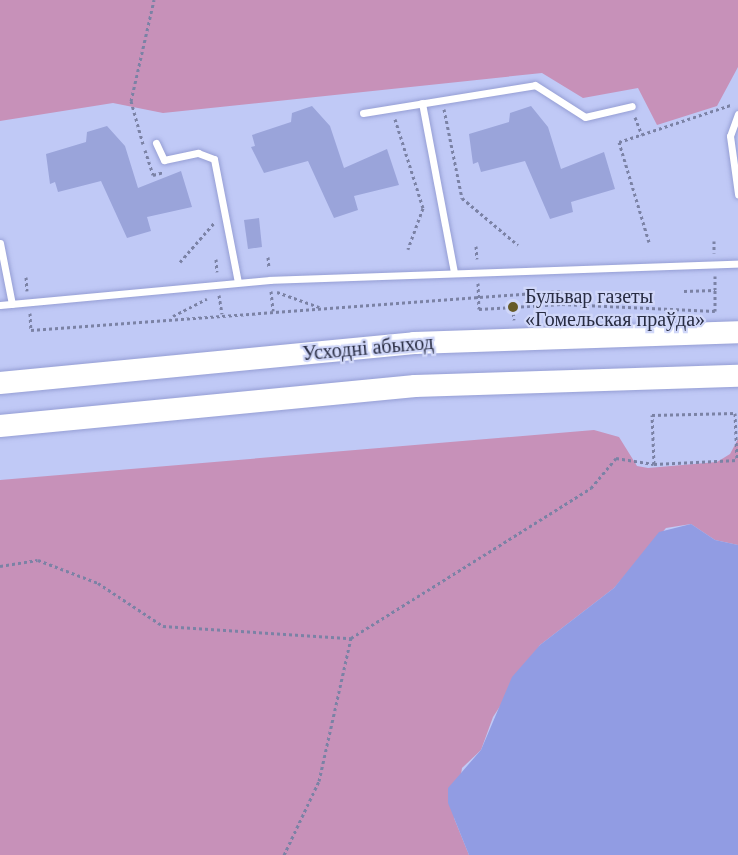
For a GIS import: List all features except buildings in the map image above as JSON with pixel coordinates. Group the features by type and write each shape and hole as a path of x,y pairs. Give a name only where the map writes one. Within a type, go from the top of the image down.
{"main road":[{"name":"Усходні абыход","path":"0,384 414,343 738,332"},
{"path":"0,426 415,386 738,376"}],"lane":[{"path":"363,113 535,85 585,117 632,106"},
{"path":"422,103 454,272"},
{"path":"738,114 729,136 738,194"},
{"path":"156,143 165,160 198,153 214,159 238,282"},
{"path":"0,243 12,304"},
{"path":"0,305 238,282 454,272 738,264"}],"path":[{"path":"154,0 131,102 153,175 173,170"},
{"path":"442,100 462,198 518,245"},
{"path":"649,242 619,142 738,103"},
{"path":"632,106 642,135"},
{"path":"391,108 423,208 408,249"},
{"path":"180,262 220,218"},
{"path":"714,241 714,253"},
{"path":"476,246 477,259"},
{"path":"268,257 269,270"},
{"path":"216,260 217,272"},
{"path":"26,276 27,291"},
{"path":"478,282 479,309 562,304 715,311 715,276"},
{"path":"273,311 271,290 320,307"},
{"path":"684,291 715,290"},
{"path":"30,313 31,330 171,317 561,291 562,304"},
{"path":"171,317 218,293 222,314"},
{"path":"0,566 38,560 98,583 163,626 351,638 591,488 616,458 654,464 737,460 735,413 652,415 654,464"},
{"path":"284,855 319,781 351,638"}],"shaded area":[{"path":"0,0 738,0 738,67 717,106 657,125 638,88 583,98 542,73 163,113 113,103 0,121"},
{"path":"594,430 619,437 637,466 648,468 717,462 730,454 738,439 738,545 715,540 691,524 666,528 614,588 540,645 493,717 481,750 462,768 454,818 469,855 0,855 0,480"}],"water":[{"path":"691,524 715,540 738,545 738,855 469,855 448,803 448,788 481,750 512,677 540,645 614,588 659,532"}],"place":[{"name":"Бульвар газеты «Гомельская праўда»","path":"513,307"}]}
